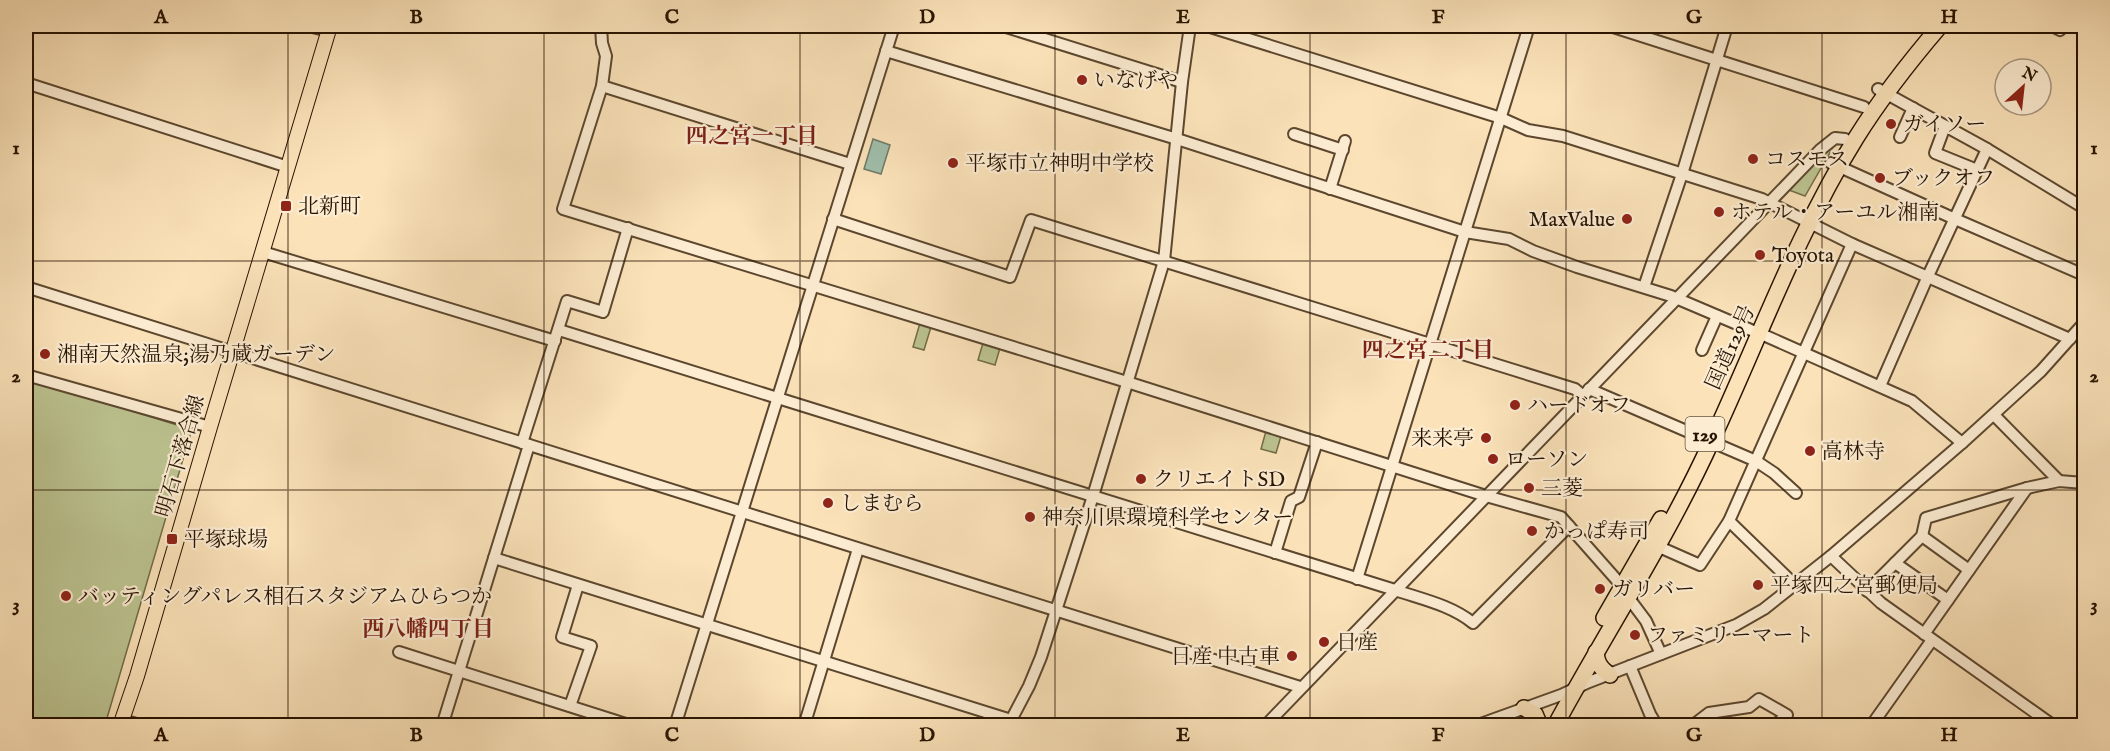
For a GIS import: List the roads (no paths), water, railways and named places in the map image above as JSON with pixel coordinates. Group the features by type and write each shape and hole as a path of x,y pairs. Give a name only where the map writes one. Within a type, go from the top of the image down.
{"highway":[{"name":"国道129号","path":"1835,165 1859,132 1882,91 1929,26"},
{"name":"国道129号","path":"1555,726 1568,692 1625,592 1657,546 1708,440 1805,221 1835,165 1845,139 1864,107 1882,91 1940,26"},
{"name":"国道129号","path":"1544,726 1596,651 1677,491 1708,440"},
{"path":"1596,651 1597,662 1610,675"},
{"path":"1524,708 1535,714 1540,726"}],"main road":[{"name":"明石下落合線","path":"121,723 137,676 329,28"}],"street":[{"path":"308,26 329,28"},
{"path":"601,26 606,56 603,86 563,208 1127,382 1486,496 1561,517 1625,592 1646,621 1661,654"},
{"path":"675,726 894,26"},
{"path":"1003,26 1182,82"},
{"path":"494,558 1009,723 1029,686 1056,611 1164,261 1190,26"},
{"path":"1207,26 1501,118 1528,130 1563,136 1771,204 1852,244 2070,339"},
{"path":"1357,579 1529,26"},
{"path":"1610,26 1864,107"},
{"path":"1644,287 1682,174 1727,26"},
{"path":"2052,26 2060,30 2063,26"},
{"path":"886,51 1177,139 1465,232 1509,239 1533,251 1577,267 1677,298 1912,400 1962,443"},
{"path":"26,83 288,167"},
{"path":"603,86 850,164"},
{"path":"1882,91 1987,149 2085,208"},
{"path":"1900,137 1913,108"},
{"path":"1945,126 1935,153 1977,170"},
{"path":"1294,134 1344,146 1330,189"},
{"path":"1264,726 1829,142 1835,138 1845,139"},
{"path":"1880,386 1987,149"},
{"path":"1835,165 2085,275"},
{"path":"833,219 1010,277 1031,220 1585,392 1756,461 1774,473 1796,493"},
{"path":"442,726 494,558 567,301 603,312 628,228"},
{"path":"1657,546 1700,565 1729,521 1852,244"},
{"path":"263,252 555,341"},
{"path":"26,287 1300,687"},
{"path":"1702,350 1718,316"},
{"path":"1475,726 1568,692 1736,625 1764,609 1832,556 1994,415 2042,371 2085,323"},
{"path":"559,330 1395,590 1451,609 1473,623 1569,526"},
{"path":"26,375 210,427"},
{"path":"1994,415 2059,481"},
{"path":"1275,553 1291,501 1299,497 1317,442"},
{"path":"1867,591 1922,536 1926,518 2027,488 2059,481 2085,483"},
{"path":"1871,726 1928,637 1948,600 2027,488"},
{"path":"1729,521 1795,585"},
{"path":"1922,536 1969,570"},
{"path":"804,726 858,549"},
{"path":"1832,556 1867,591 2054,726"},
{"path":"1895,563 1948,600"},
{"path":"570,706 591,646 562,637 578,585"},
{"path":"399,652 632,726"},
{"path":"1630,666 1655,725"},
{"path":"1692,726 1709,713 1749,707 1759,699 1787,715 1774,726"},
{"path":"121,723 144,726"}],"place":[{"name":"いなげや","path":"1082,80"},
{"name":"ガイソー","path":"1891,124"},
{"name":"コスモス","path":"1753,159"},
{"name":"平塚市立神明中学校","path":"953,163"},
{"name":"ブックオフ","path":"1880,178"},
{"name":"北新町","path":"286,206"},
{"name":"ホテル・アーユル湘南","path":"1719,212"},
{"name":"MaxValue","path":"1627,219"},
{"name":"Toyota","path":"1760,255"},
{"name":"湘南天然温泉;湯乃蔵ガーデン","path":"45,354"},
{"name":"ハードオフ","path":"1515,405"},
{"name":"来来亭","path":"1486,438"},
{"name":"高林寺","path":"1810,451"},
{"name":"ローソン","path":"1493,459"},
{"name":"クリエイトSD","path":"1141,479"},
{"name":"三菱","path":"1529,488"},
{"name":"しまむら","path":"828,503"},
{"name":"神奈川県環境科学センター","path":"1030,517"},
{"name":"かっぱ寿司","path":"1532,531"},
{"name":"平塚球場","path":"172,539"},
{"name":"平塚四之宮郵便局","path":"1758,585"},
{"name":"ガリバー","path":"1600,589"},
{"name":"バッティングパレス相石スタジアムひらつか","path":"66,596"},
{"name":"ファミリーマート","path":"1635,635"},
{"name":"日産","path":"1324,642"},
{"name":"日産 中古車","path":"1292,656"}],"district":[{"name":"四之宮一丁目","path":"752,135"},
{"name":"四之宮二丁目","path":"1428,349"},
{"name":"西八幡四丁目","path":"428,628"}]}
